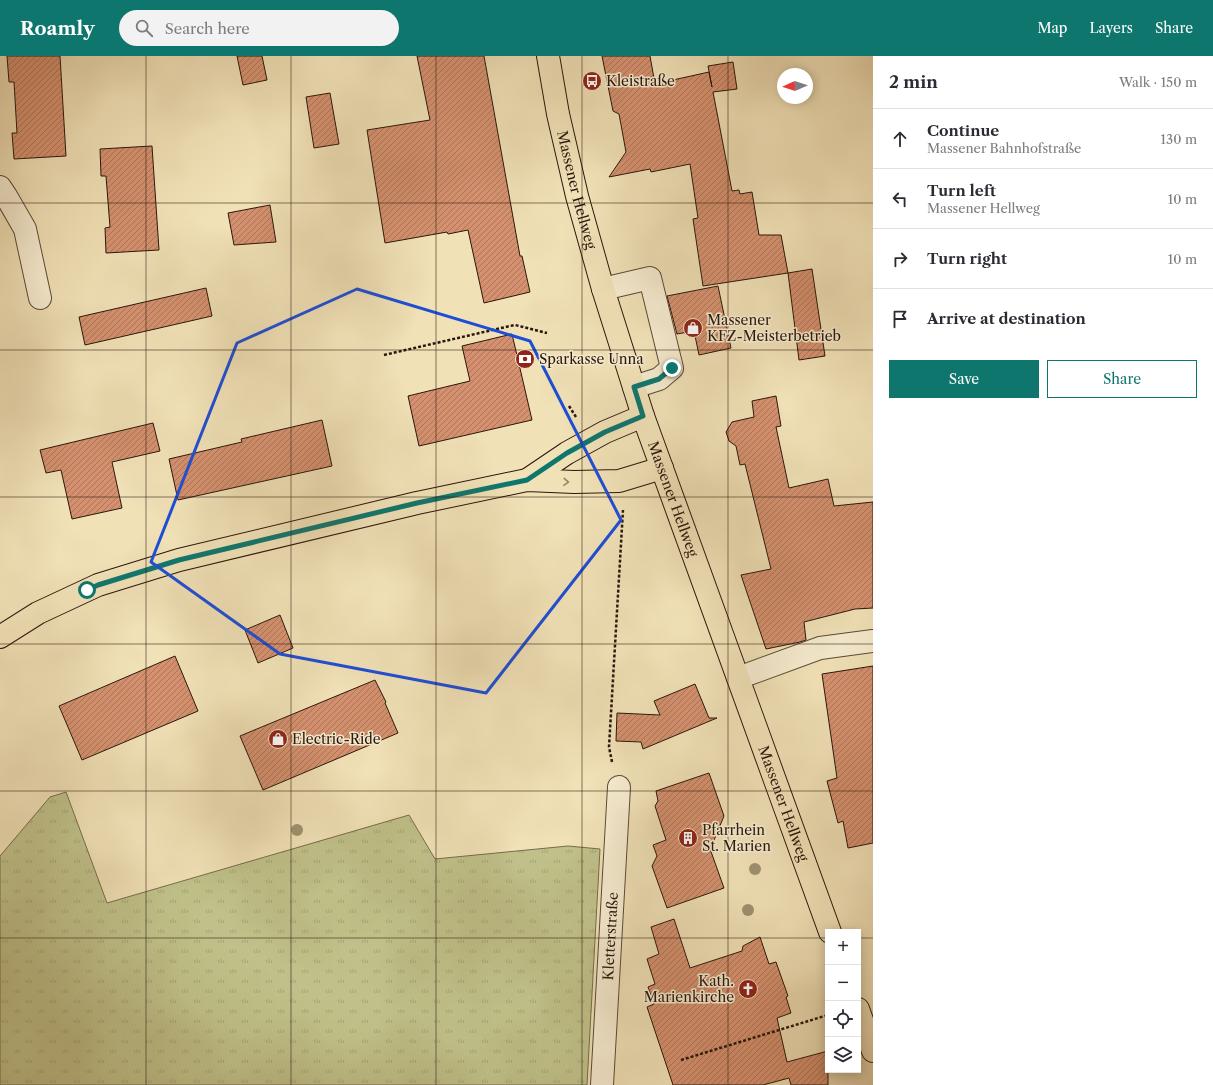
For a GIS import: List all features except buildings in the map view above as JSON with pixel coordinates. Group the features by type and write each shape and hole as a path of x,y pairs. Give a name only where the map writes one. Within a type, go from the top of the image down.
{"main road":[{"name":"Massener Hellweg","path":"548,56 558,114 577,196 603,289 643,416 829,929"},
{"path":"527,480 567,453 605,432 643,416"},
{"path":"0,637 38,613 92,588 174,561 409,505 527,480 574,482 618,480 662,468"},
{"path":"861,1017 873,1051"}],"street":[{"path":"0,187 24,229 40,298"},
{"path":"603,289 650,278 672,368 659,379 634,387"},
{"path":"738,678 820,648 873,641"},
{"name":"Kletterstraße","path":"602,1085 619,787"}],"path":[{"path":"384,355 515,325 546,333"},
{"path":"569,406 578,421"},
{"path":"619,787 608,747 623,510"},
{"path":"681,1060 825,1016"}],"highlighted area":[{"path":"357,289 530,341 621,520 486,693 280,654 151,562 237,343"}],"green space":[{"path":"66,792 107,903 409,815 435,859 568,846 600,849 587,1085 0,1085 0,856 50,797"}],"place":[{"name":"Kleistraße","path":"592,81"},
{"name":"Massener KFZ-Meisterbetrieb","path":"693,328"},
{"name":"Sparkasse Unna","path":"525,359"},
{"name":"Electric-Ride","path":"278,739"},
{"name":"Pfarrhein St. Marien","path":"688,838"},
{"name":"Kath. Marienkirche","path":"748,989"}],"route":[{"path":"87,590 98,585 179,560 417,503 527,480 567,453 605,432 643,416 634,387 659,379 672,368"}]}
